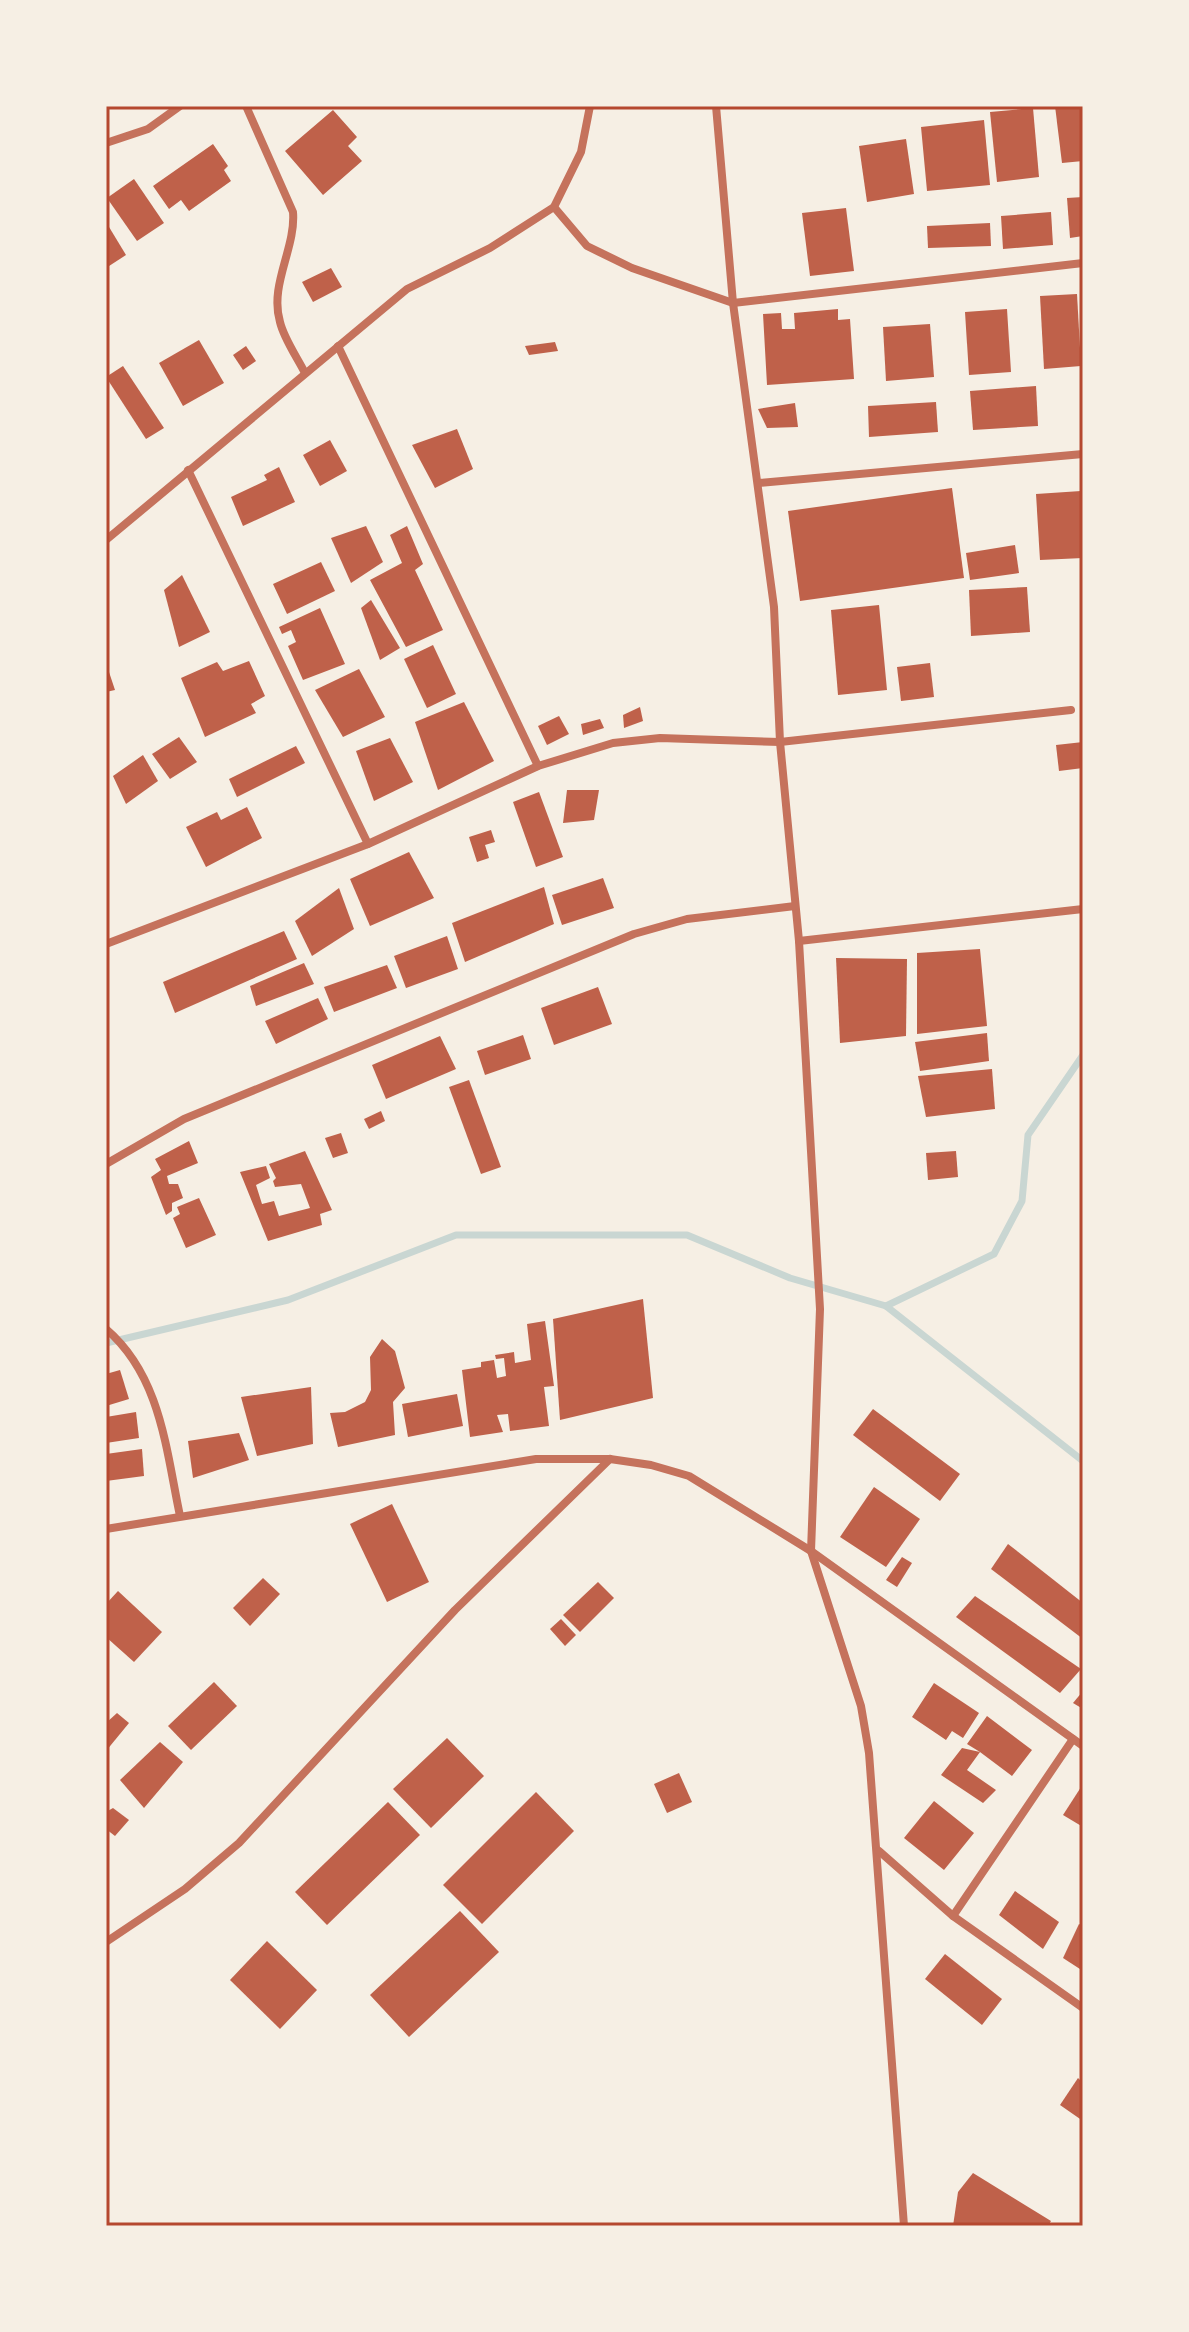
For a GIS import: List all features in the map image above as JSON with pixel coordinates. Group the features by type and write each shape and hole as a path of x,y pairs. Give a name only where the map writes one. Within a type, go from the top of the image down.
{"street":[{"path":"106,143 148,129 180,106"},
{"path":"246,106 293,212 295,230 280,282 278,303 280,323 305,373"},
{"path":"106,540 407,289 490,248 554,207 581,152 590,106"},
{"path":"716,106 733,303 774,607 780,742 799,941 820,1309 811,1551 861,1706 879,1851 904,2226"},
{"path":"554,207 587,246 632,268 733,303 1083,263"},
{"path":"338,346 538,766"},
{"path":"759,483 1083,454"},
{"path":"188,470 368,844"},
{"path":"106,944 368,844 538,766 613,743 660,738 780,742 1071,710"},
{"path":"106,1164 184,1119 634,934 687,919 795,906"},
{"path":"799,941 1083,909"},
{"path":"106,1329 120,1341 142,1371 155,1401 180,1516"},
{"path":"106,1529 536,1459 610,1459 651,1465 689,1476 811,1551 1083,1746"},
{"path":"106,1942 185,1889 239,1843 455,1610 610,1459"},
{"path":"953,1916 1073,1739"},
{"path":"879,1851 953,1916 1083,2008"}],"building":[{"path":"1055,106 1083,106 1083,161 1062,163"},
{"path":"1033,108 1039,177 997,182 990,112"},
{"path":"333,110 357,137 348,146 362,161 323,195 285,151"},
{"path":"984,120 990,185 927,191 921,127"},
{"path":"906,139 914,194 867,202 859,146"},
{"path":"213,144 228,166 224,170 231,181 189,211 181,200 169,209 153,186"},
{"path":"134,179 164,223 137,241 107,198"},
{"path":"1083,197 1083,236 1070,238 1067,198"},
{"path":"846,208 854,271 810,276 802,213"},
{"path":"1051,212 1053,245 1003,249 1001,216"},
{"path":"106,222 126,255 106,268"},
{"path":"990,223 991,246 928,248 927,226"},
{"path":"331,268 342,287 313,302 302,282"},
{"path":"1077,294 1081,366 1044,369 1040,296"},
{"path":"838,309 838,320 850,319 854,379 767,385 763,314 781,313 782,329 795,329 794,313"},
{"path":"1007,309 1011,372 969,375 965,312"},
{"path":"930,324 934,377 886,381 883,327"},
{"path":"199,340 224,383 183,406 159,363"},
{"path":"555,342 558,351 529,355 525,346"},
{"path":"246,346 256,361 243,370 233,355"},
{"path":"123,366 164,428 146,439 106,377"},
{"path":"1036,386 1038,426 973,430 970,391"},
{"path":"936,402 938,432 869,437 868,406"},
{"path":"795,403 798,427 767,428 758,409"},
{"path":"457,429 473,469 435,488 412,445"},
{"path":"330,440 347,471 320,486 303,455"},
{"path":"279,467 295,502 243,526 231,497 267,480 264,475"},
{"path":"952,488 964,578 800,601 788,511"},
{"path":"1081,491 1083,558 1040,560 1036,494"},
{"path":"366,526 383,562 351,583 331,538"},
{"path":"407,526 423,564 415,570 443,630 406,647 370,580 402,563 390,535"},
{"path":"1015,545 1019,573 970,580 966,553"},
{"path":"321,562 335,591 287,614 273,584"},
{"path":"182,575 210,632 179,647 164,590"},
{"path":"1027,587 1030,632 971,636 969,590"},
{"path":"371,600 400,648 380,660 361,608"},
{"path":"879,605 887,690 838,695 831,610"},
{"path":"320,608 345,664 303,680 288,646 296,642 291,630 282,634 279,627"},
{"path":"433,645 456,694 427,708 404,659"},
{"path":"249,661 265,696 251,704 256,713 205,737 181,678 217,662 223,671"},
{"path":"106,663 115,690 106,692"},
{"path":"930,663 934,697 901,701 897,667"},
{"path":"359,669 385,717 343,737 315,690"},
{"path":"464,702 494,761 438,790 415,722"},
{"path":"640,707 643,721 624,728 623,715"},
{"path":"559,716 569,734 547,745 538,726"},
{"path":"600,719 604,728 583,735 581,724"},
{"path":"179,737 197,762 170,779 152,754"},
{"path":"390,738 413,782 374,801 356,751"},
{"path":"1083,742 1083,768 1059,771 1056,745"},
{"path":"296,746 305,763 237,797 229,779"},
{"path":"143,755 158,781 126,804 113,776"},
{"path":"567,790 599,790 594,820 563,823"},
{"path":"539,792 563,857 536,867 513,802"},
{"path":"247,807 262,838 206,867 186,827 217,812 221,820"},
{"path":"491,830 495,842 485,845 489,858 477,862 469,837"},
{"path":"409,852 434,898 370,926 350,879"},
{"path":"603,878 614,908 562,925 552,895"},
{"path":"544,887 554,924 465,962 452,923"},
{"path":"339,888 354,929 312,956 295,921"},
{"path":"284,931 297,959 175,1013 163,982"},
{"path":"447,936 458,969 406,988 394,956"},
{"path":"980,949 987,1026 917,1034 917,953"},
{"path":"836,958 907,959 906,1036 840,1043"},
{"path":"304,963 314,984 256,1006 250,986"},
{"path":"387,965 397,988 334,1012 324,987"},
{"path":"598,987 612,1024 554,1045 541,1008"},
{"path":"318,998 328,1019 276,1044 265,1021"},
{"path":"987,1033 989,1061 920,1071 915,1042"},
{"path":"523,1035 531,1059 485,1075 477,1051"},
{"path":"440,1036 456,1069 386,1099 372,1065"},
{"path":"992,1069 995,1109 926,1117 918,1076"},
{"path":"469,1080 501,1167 481,1174 449,1087"},
{"path":"381,1111 385,1121 369,1129 364,1119"},
{"path":"341,1133 348,1153 333,1158 325,1138"},
{"path":"189,1141 198,1163 167,1176 169,1184 178,1184 183,1198 172,1203 172,1211 166,1215 151,1177 161,1170 155,1159"},
{"path":"305,1151 332,1210 320,1214 322,1225 268,1241 240,1172 266,1166 270,1178 256,1185 262,1204 274,1201 279,1216 310,1208 301,1184 275,1187 273,1181 276,1178 269,1164"},
{"path":"956,1151 958,1177 928,1180 926,1153"},
{"path":"199,1198 216,1235 186,1248 173,1218 180,1214 177,1207"},
{"path":"643,1299 653,1398 560,1420 553,1319"},
{"path":"545,1321 554,1386 544,1387 549,1426 510,1431 508,1414 497,1415 503,1432 470,1437 462,1370 481,1367 481,1362 494,1360 497,1378 506,1376 504,1358 496,1359 495,1355 514,1352 515,1363 531,1360 527,1324"},
{"path":"382,1339 395,1351 405,1388 393,1402 395,1435 338,1447 330,1413 345,1412 365,1402 371,1390 370,1357"},
{"path":"120,1370 129,1399 106,1406 106,1374"},
{"path":"311,1387 313,1444 257,1456 241,1397"},
{"path":"457,1394 463,1426 408,1437 402,1404"},
{"path":"873,1409 960,1474 940,1501 853,1435"},
{"path":"136,1412 139,1438 106,1443 106,1417"},
{"path":"239,1433 249,1460 193,1478 188,1441"},
{"path":"142,1449 144,1476 106,1481 106,1454"},
{"path":"874,1487 920,1519 886,1567 840,1537"},
{"path":"392,1504 429,1582 387,1602 350,1524"},
{"path":"1008,1544 1083,1603 1083,1639 991,1569"},
{"path":"902,1557 912,1563 897,1587 886,1580"},
{"path":"263,1578 280,1594 250,1626 233,1608"},
{"path":"598,1582 614,1598 580,1632 563,1615"},
{"path":"118,1591 162,1632 134,1662 106,1637 106,1604"},
{"path":"975,1596 1081,1669 1060,1693 956,1617"},
{"path":"561,1619 576,1635 565,1646 550,1629"},
{"path":"214,1682 237,1706 191,1750 168,1726"},
{"path":"934,1683 979,1713 963,1738 952,1731 946,1740 912,1717"},
{"path":"1083,1691 1083,1709 1073,1703"},
{"path":"117,1713 129,1723 106,1751 106,1723"},
{"path":"987,1716 1032,1750 1012,1776 967,1744"},
{"path":"447,1738 484,1776 431,1828 393,1789"},
{"path":"160,1742 183,1762 144,1808 120,1780"},
{"path":"962,1748 980,1752 967,1770 996,1790 983,1803 941,1775"},
{"path":"679,1773 692,1802 667,1813 654,1784"},
{"path":"1083,1784 1083,1827 1063,1815"},
{"path":"536,1792 574,1831 482,1924 443,1885"},
{"path":"934,1801 974,1833 944,1870 904,1838"},
{"path":"388,1802 420,1835 327,1925 295,1892"},
{"path":"113,1808 129,1820 115,1836 106,1829 106,1812"},
{"path":"1015,1891 1059,1922 1043,1949 999,1915"},
{"path":"460,1911 499,1952 409,2037 370,1995"},
{"path":"1079,1924 1083,1926 1083,1971 1063,1958"},
{"path":"267,1941 317,1990 280,2029 230,1980"},
{"path":"945,1954 1002,1999 982,2025 925,1979"},
{"path":"1078,2078 1083,2083 1083,2121 1060,2105"},
{"path":"973,2173 1051,2221 1048,2226 953,2226 958,2192"}],"waterway":[{"path":"886,1306 994,1254 1022,1201 1028,1135 1083,1055"},
{"path":"106,1343 288,1300 456,1235 687,1235 790,1278 886,1306 1083,1461"}]}
